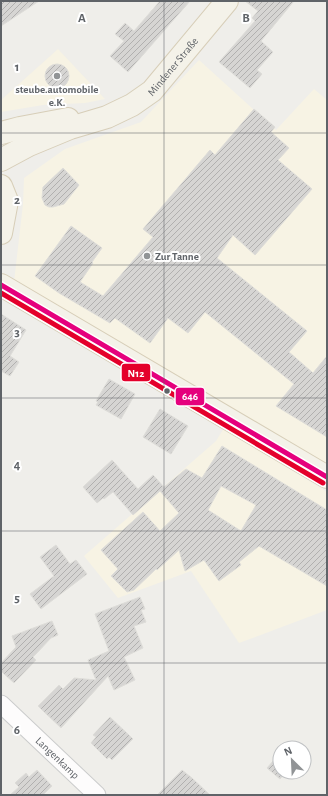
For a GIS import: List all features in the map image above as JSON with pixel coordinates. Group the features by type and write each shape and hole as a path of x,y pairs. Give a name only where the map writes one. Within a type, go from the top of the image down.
{"main road":[{"name":"Mindener Straße","path":"1,160 36,142 70,128 107,117 132,105 152,91 227,1"},
{"name":"Mindener Straße","path":"1,133 66,119 107,117"},
{"path":"1,186 7,201 1,233"},
{"path":"1,285 327,477"}],"street":[{"name":"Langenkamp","path":"1,704 97,795"}],"shaded area":[{"path":"58,49 105,99 85,103 43,105 1,112 1,100"},
{"path":"199,60 276,130 314,89 327,100 327,464 14,282 23,204 24,178 65,149 141,122"},
{"path":"224,428 327,492 327,610 239,643 191,571 118,598 84,556 216,441"}],"building":[{"path":"1,1 39,1 1,26"},
{"path":"160,1 190,1 128,72 110,56 124,41 115,34 125,23 134,31"},
{"path":"245,1 294,1 261,41 273,52 257,70 262,74 250,88 219,62 255,21 252,18 258,11"},
{"path":"57,64 65,68 69,76 65,84 57,88 49,84 45,76 49,68"},
{"path":"254,109 275,127 271,132 289,148 278,160 312,189 255,255 233,235 217,258 307,331 289,352 313,373 327,356 327,437 276,406 294,384 205,312 188,333 168,318 150,343 115,318 110,323 59,293 35,276 71,226 102,248 80,282 103,296 153,237 143,229 210,150 215,155"},
{"path":"63,168 79,185 64,204 49,207 45,205 42,198 43,187"},
{"path":"1,314 26,330 10,356 19,362 10,376 1,371"},
{"path":"109,379 135,394 121,419 96,405 98,402 96,401"},
{"path":"160,409 188,426 171,454 143,437"},
{"path":"222,446 327,510 327,586 259,546 239,562 241,565 219,581 204,560 185,571 179,550 134,590 127,592 111,576 118,569 101,550 143,512 160,531 179,513 160,491 133,515 113,492 97,503 83,487 112,460 138,489 153,475 164,487 186,469 202,478","holes":["221,486 256,505 241,531 208,510"]},
{"path":"56,545 70,564 76,560 87,574 41,609 30,594 54,576 40,557"},
{"path":"140,597 145,609 141,610 146,622 134,626 143,648 124,657 135,680 114,690 108,676 61,728 38,706 59,685 63,689 74,678 96,680 88,660 109,651 95,614"},
{"path":"52,621 58,635 51,638 33,657 36,660 14,683 1,671 1,663 16,647 12,636"},
{"path":"110,717 133,739 112,760 109,757 107,759 91,743 96,737 93,735"},
{"path":"272,762 272,772 267,768"},
{"path":"37,770 52,786 43,795 10,795 19,787 15,783 26,773 29,777"},
{"path":"182,770 192,778 210,795 157,795"}],"transit line":[{"name":"646","path":"1,285 327,477"},
{"name":"N12","path":"1,293 323,483"}],"place":[{"name":"steube.automobile e.K.","path":"57,76"},
{"name":"Zur Tanne","path":"147,256"}]}
